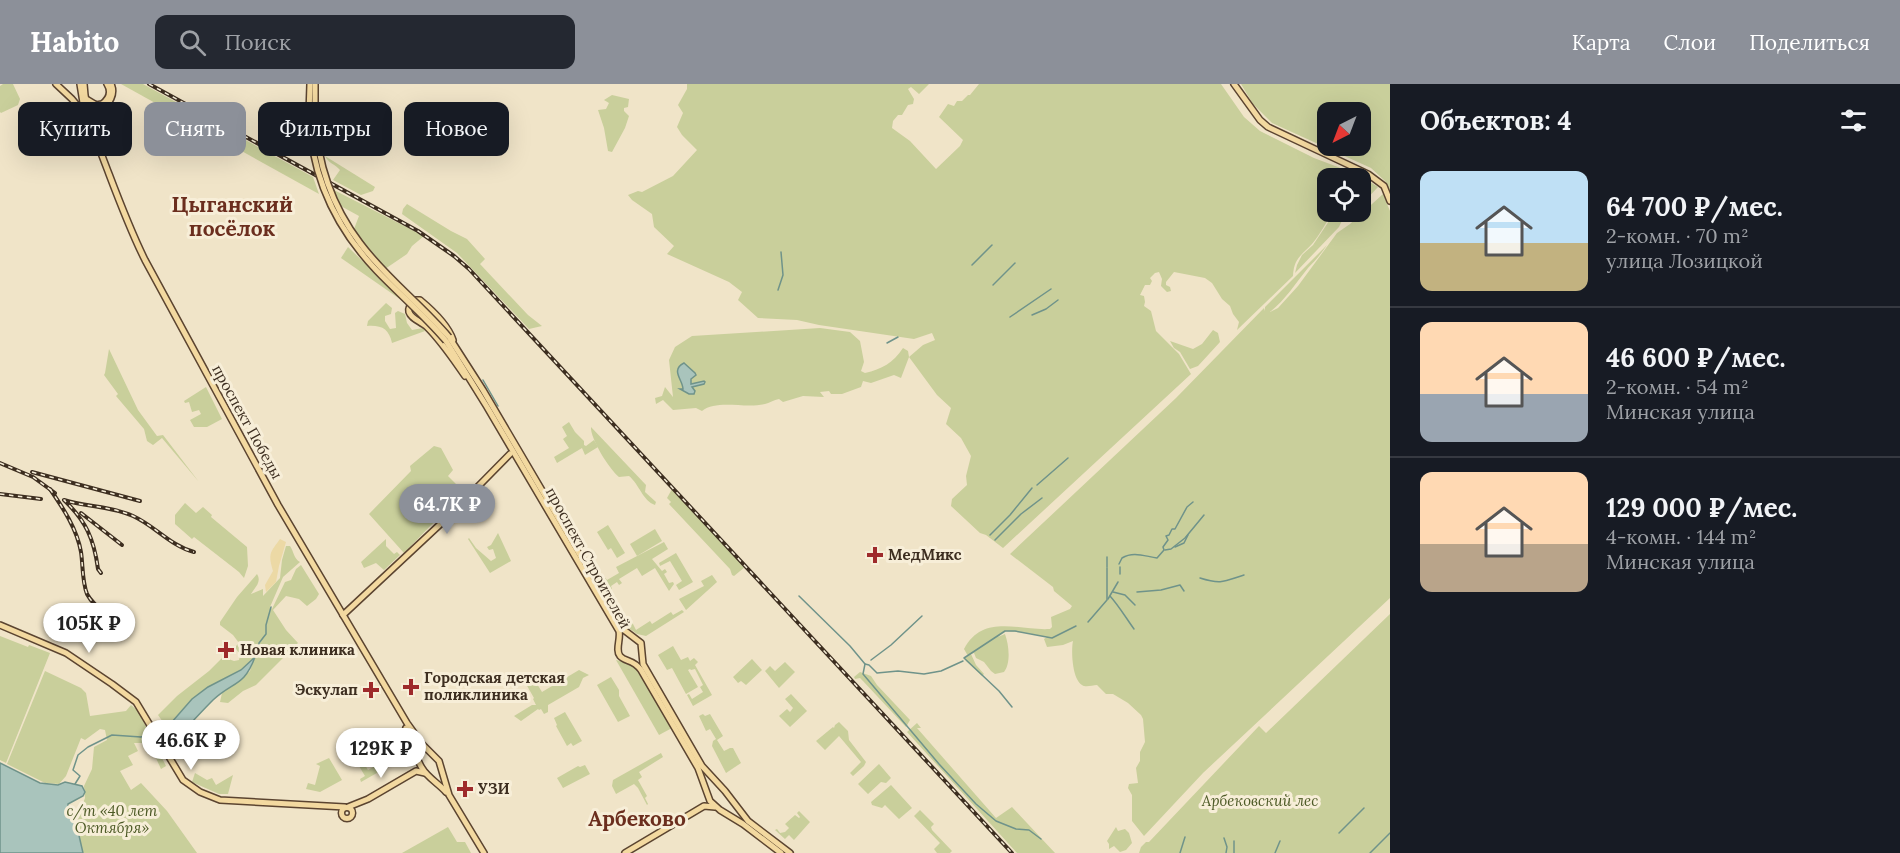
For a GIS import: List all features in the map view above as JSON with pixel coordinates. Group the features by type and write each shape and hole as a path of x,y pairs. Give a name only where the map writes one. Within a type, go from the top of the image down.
{"main road":[{"path":"56,84 75,102"},
{"name":"проспект Победы","path":"81,102 82,84"},
{"name":"проспект Победы","path":"82,84 86,102"},
{"path":"85,97 92,104 102,104 109,97 109,84"},
{"path":"108,102 112,97 113,88 109,84"},
{"path":"310,84 311,102"},
{"path":"313,102 315,84"},
{"path":"1234,84 1260,120 1268,127 1368,174 1384,186 1390,201"},
{"name":"проспект Победы","path":"99,156 133,243 245,451 304,552"},
{"name":"проспект Победы","path":"102,156 120,206 139,248 311,565 405,725 412,738 417,758"},
{"path":"319,156 332,196 345,221 368,253 447,339 515,452 343,615"},
{"path":"455,346 452,335 420,300 414,300 409,305 412,316 434,334 473,385"},
{"name":"проспект Строителей","path":"447,339 455,346 480,384 515,452 564,533 619,632 618,650 622,658 638,665 702,766 725,790 735,806 748,821 790,853"},
{"name":"проспект Строителей","path":"568,540 624,630 641,643 643,664 698,768 708,797 716,807 781,853"},
{"name":"проспект Победы","path":"311,565 414,733 431,752"},
{"path":"0,625 78,660 136,702 183,780 210,797 233,801 348,809 416,771 431,777 450,795"},
{"path":"416,771 417,758 423,750 431,752 439,761 450,795 484,853"},
{"path":"417,758 425,773"},
{"path":"431,777 438,775 441,770"},
{"path":"704,785 708,780 715,781"},
{"path":"625,853 704,806 708,797"},
{"path":"704,806 716,807"},
{"path":"726,814 733,814 736,811 735,806"}],"green space":[{"path":"13,84 20,99 18,105 1,113 0,112 0,86"},
{"path":"121,84 143,84 176,102 153,102"},
{"path":"687,84 929,84 919,94 911,87 908,89 914,99 913,104 908,105 902,115 898,115 893,121 892,128 910,141 936,169 960,146 963,140 939,117 948,104 954,106 957,101 962,101 979,84 1221,84 1244,117 1260,131 1314,158 1340,168 1317,168 1317,222 1327,222 1315,241 1297,261 1293,276 1237,330 1239,322 1230,306 1222,299 1212,283 1205,278 1174,272 1166,282 1171,291 1167,292 1161,286 1162,279 1159,272 1150,278 1152,281 1150,285 1145,285 1140,295 1144,296 1144,306 1151,311 1156,331 1179,354 1191,374 1003,548 980,533 951,506 952,499 967,485 966,476 971,456 961,438 946,424 951,408 937,395 909,357 923,345 935,340 932,333 914,339 797,320 758,318 738,300 742,292 729,282 667,254 674,246 654,227 652,214 628,195 638,191 642,192 673,176 697,150 677,127 683,113 678,105 687,89"},
{"path":"1241,84 1390,84 1390,191 1385,181 1371,168 1345,156 1371,156 1371,102 1317,102 1317,143 1272,123 1253,104"},
{"path":"612,95 629,99 628,107 624,108 624,111 629,116 612,152 608,151 598,110 606,109 609,103 604,100"},
{"path":"246,140 258,147 258,156 275,156 313,177 319,194 246,153"},
{"path":"325,156 375,187 373,191 361,195 333,180 340,170"},
{"path":"1371,183 1378,187 1371,194"},
{"path":"332,189 424,236 412,246 407,254 385,269 355,234 354,229 359,216 339,205"},
{"path":"1383,194 1390,211 1390,598 1203,773 1144,836 1132,821 1132,795 1128,788 1129,784 1138,783 1136,768 1145,742 1143,719 1128,703 1113,694 1106,694 1097,685 1085,686 1079,682 1073,664 1073,641 1047,647 1044,639 1047,637 1006,631 998,637 1005,634 1008,643 1009,654 1004,672 995,674 984,662 976,658 974,653 971,654 976,665 984,674 982,676 966,661 965,658 968,656 964,649 972,638 991,627 1050,629 1052,627 1051,617 1070,609 1072,606 1054,591 1053,587 1010,554 1176,398 1264,308 1265,311 1265,307 1327,245 1286,297 1270,312 1278,308 1298,286 1337,233 1352,222 1371,222 1371,205"},
{"path":"407,204 467,239 485,259 480,264 528,315 542,326 529,329 457,253 402,214"},
{"path":"1328,222 1341,222 1295,273 1302,255 1313,245"},
{"path":"348,247 407,304 341,258"},
{"path":"386,303 392,308 391,314 385,316 390,329 396,328 395,313 398,311 405,314 412,330 423,328 425,331 392,343 389,334 384,329 367,326 368,321"},
{"path":"820,328 850,332 860,341 864,362 861,371 865,373 887,365 903,348 908,351 909,357 901,378 894,375 871,383 863,381 861,387 842,394 831,394 829,391 820,392 824,397 803,396 783,402 779,399 757,405 723,405 708,407 702,411 696,408 673,410 663,400 656,404 655,398 662,396 665,387 673,397 669,360 675,347 692,336"},
{"path":"1213,330 1218,333 1220,342 1198,366 1190,369 1170,341 1193,349 1202,344"},
{"path":"109,349 138,410 157,436 163,435 199,482 162,438 153,445 147,441 144,429 116,396 118,394 104,375"},
{"path":"206,387 222,419 207,427 194,427 190,420 201,414 199,410 192,412 189,402 184,401"},
{"path":"569,422 584,441 584,445 594,440 598,447 585,455 582,448 557,463 554,457 569,448 563,439 567,436 562,427"},
{"path":"591,427 646,485 645,492 656,502 655,505 647,500 629,476 619,477 605,461"},
{"path":"434,446 441,448 453,470 448,476 464,492 466,490 467,492 461,495 464,499 439,522 451,508 439,521 437,519 404,553 369,514 411,471 410,466"},
{"path":"672,489 745,567 734,576 669,504 671,502 667,498"},
{"path":"185,503 196,513 203,507 212,515 211,517 247,547 248,566 244,578 175,524 175,515"},
{"path":"608,525 625,553 617,558 611,548 608,550 597,532"},
{"path":"655,529 662,541 637,556 630,544"},
{"path":"498,533 511,561 490,573 468,539 491,561 496,558 493,549 489,550 487,547 491,545"},
{"path":"386,539 386,546 394,554 397,552 400,555 384,570 376,563 364,568 361,562"},
{"path":"664,542 668,549 652,559 662,571 665,569 667,572 664,574 669,583 673,582 669,591 655,568 642,576 637,568 619,579 622,583 619,585 617,582 608,592 599,577 603,575 607,580 619,573 616,567"},
{"path":"286,546 290,546 300,562 283,577 270,607 272,609 285,582 291,580 296,569 301,565 319,594 307,606 299,599 286,596 273,610 298,643 285,652 285,656 256,685 243,691 228,703 220,702 222,693 250,671 254,658 241,670 208,687 192,699 171,722 165,725 158,715 177,696 223,657 234,661 239,660 240,655 235,647 239,643 220,625 220,622 257,574 258,582 251,594 263,589 263,596 280,578"},
{"path":"676,553 693,582 679,590 676,585 682,581 670,561 660,566 659,563"},
{"path":"712,575 717,582 686,610 679,599 704,586 701,581"},
{"path":"682,610 684,612 646,636 637,634 626,626 632,622 636,630 650,621 652,624 671,612 673,615"},
{"name":"Арбековский лес","path":"1390,614 1390,853 1139,853 1141,847 1149,842 1259,726 1266,733"},
{"path":"0,636 50,653 6,763 0,760"},
{"path":"673,646 681,660 688,657 690,661 694,658 698,662 695,665 712,695 693,706 687,695 689,694 692,699 703,692 700,687 703,685 695,669 688,670 698,687 686,694 672,668 667,670 658,655"},
{"path":"752,659 762,670 746,685 741,681 738,683 733,677"},
{"path":"616,660 633,664 672,728 659,735"},
{"path":"785,662 795,672 779,688 765,671 770,666 775,671"},
{"path":"579,670 589,675 583,678 579,687 548,705 548,712 544,714 541,709 538,709 521,721 514,716 536,705 526,684 534,679 542,692"},
{"name":"с/т «40 лет Октября»","path":"45,671 81,688 86,693 90,716 126,711 131,705 138,711 166,766 161,769 150,745 134,743 138,751 128,756 133,765 120,771 131,790 141,783 167,811 197,853 83,853 77,820 85,798 84,786 92,769 94,747 107,740 105,730 100,729 85,740 81,738 66,776 59,784 45,783 7,764"},
{"path":"860,672 871,676 910,720 906,727 860,678 855,679 854,677"},
{"path":"611,677 630,716 618,722 597,685"},
{"path":"791,694 807,711 790,727 779,716 787,709 790,712 793,708 785,699"},
{"path":"565,712 582,741 573,746 571,743 567,746 554,718"},
{"path":"703,714 705,716 710,714 723,736 717,740 724,751 733,748 741,763 726,773 712,746 716,739 710,729 706,731 699,716"},
{"path":"839,722 848,731 849,740 866,762 853,776 850,773 861,762 839,736 825,750 816,741"},
{"path":"917,723 921,728 917,728 996,818 1012,807 1055,853 1017,853 907,732"},
{"path":"363,743 366,748 358,753 368,770 394,755 398,761 361,782 360,779 365,776 350,751"},
{"path":"661,753 663,757 639,772 642,777 638,780 647,796 645,798 647,805 634,784 616,794 612,786 613,780"},
{"path":"329,758 342,780 320,792 306,789 308,783 315,785 320,766 316,764"},
{"path":"879,764 891,778 886,783 881,782 868,794 858,784"},
{"path":"585,765 590,774 563,788 557,778 578,766"},
{"path":"195,773 207,780 212,778 216,785 233,775 228,794 219,794 192,782"},
{"path":"891,785 912,808 899,819 885,805 882,808 872,805 871,802"},
{"path":"920,810 934,824 931,827 932,830 952,851 950,853 937,853 934,849 940,843 914,816"},
{"path":"799,811 810,822 794,840 789,835 785,839 775,830 777,829 780,833 785,832 789,828 785,824 795,815 799,818 797,813"},
{"path":"448,827 457,842 465,842 471,853 402,853"},
{"path":"1116,827 1118,831 1125,829 1129,833 1132,843 1126,850 1120,852 1114,846 1109,849 1107,841"}],"sand":[{"path":"280,539 286,542 276,582 266,592 265,585 273,571 271,554"}],"water":[{"path":"684,363 696,375 691,379 691,384 705,382 692,387 694,394 680,389 683,389 678,369"},
{"path":"255,657 247,674 213,700 180,735 171,730 164,731 192,699 208,687 241,670"},
{"path":"0,763 40,783 58,785 65,782 82,786 85,792 83,796 68,804 68,812 78,831 83,853 0,853"}],"waterway":[{"path":"972,265 992,245"},
{"path":"778,290 783,275 781,252"},
{"path":"993,285 1015,263"},
{"path":"1010,317 1051,289"},
{"path":"1032,315 1058,300"},
{"path":"887,343 898,337"},
{"path":"483,380 498,406"},
{"path":"1037,485 1068,458"},
{"path":"990,535 1032,488"},
{"path":"995,540 1021,514 1042,498"},
{"path":"1119,564 1122,558 1130,555 1157,558 1164,550 1163,547 1168,540 1166,536 1172,529 1175,529 1187,507 1193,502"},
{"path":"1165,550 1171,549 1185,538 1204,515"},
{"path":"1175,547 1184,543 1188,535"},
{"path":"1107,557 1107,567"},
{"path":"1120,567 1120,574"},
{"path":"1088,622 1107,600 1107,568"},
{"path":"1200,578 1219,582 1244,575"},
{"path":"1108,599 1118,582"},
{"path":"1137,592 1161,590 1180,585 1184,591"},
{"path":"1113,592 1125,595 1135,605"},
{"path":"799,596 850,646 865,664 863,674 976,804 996,821 1016,829 1029,830 1041,839"},
{"path":"1110,596 1134,629"},
{"path":"255,657 259,650 259,643 266,634 271,607"},
{"path":"871,660 922,616"},
{"path":"1012,707 999,691 964,658 1005,631 1052,638 1076,626"},
{"path":"865,664 877,673 898,671 924,674 941,671 963,661"},
{"path":"75,784 80,776 73,770 78,755 88,747 112,735 141,737 164,731"},
{"path":"1339,833 1364,808"},
{"path":"1370,853 1390,833"},
{"path":"1180,853 1185,837"},
{"path":"1224,838 1226,853"},
{"path":"1234,841 1234,853"},
{"path":"1275,853 1280,841"}],"railway":[{"path":"149,84 418,231 469,269 1012,853"},
{"path":"0,463 33,477 55,493"},
{"path":"32,472 140,501"},
{"path":"50,489 76,535 87,594 96,606 117,623"},
{"path":"0,494 41,499"},
{"path":"101,573 88,531 78,515 64,500 116,510 133,516 178,545 194,552"},
{"path":"81,513 122,545"}],"place":[{"name":"МедМикс","path":"875,555"},
{"name":"Новая клиника","path":"226,650"},
{"name":"Городская детская поликлиника","path":"411,687"},
{"name":"Эскулап","path":"371,690"},
{"name":"УЗИ","path":"465,789"}],"district":[{"name":"Цыганский посёлок","path":"232,217"},
{"name":"Арбеково","path":"637,819"}]}
